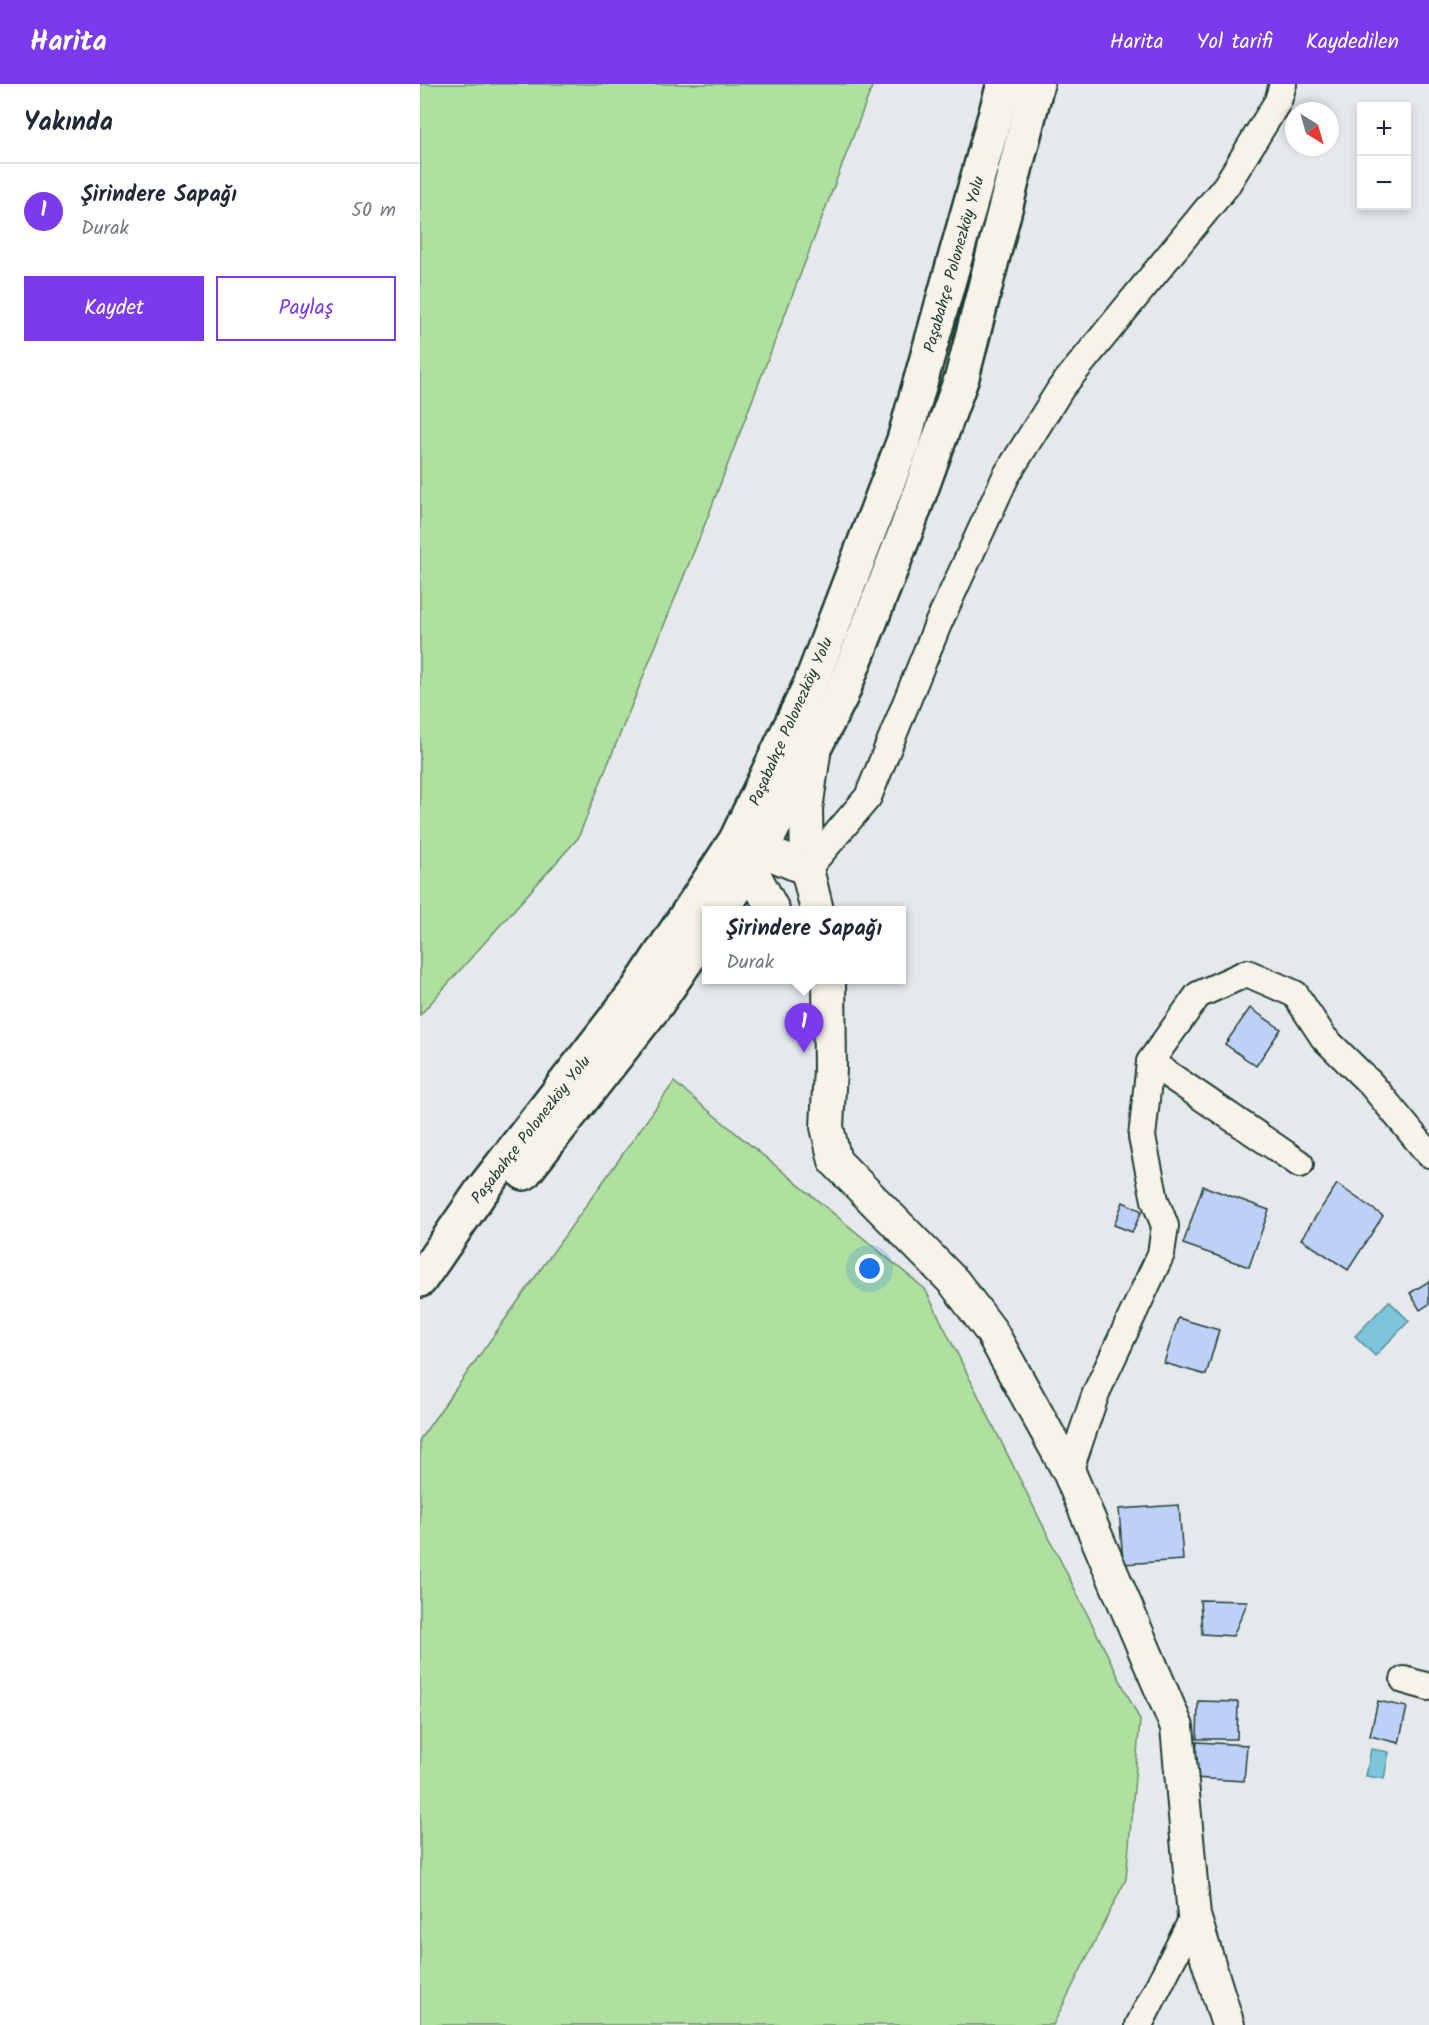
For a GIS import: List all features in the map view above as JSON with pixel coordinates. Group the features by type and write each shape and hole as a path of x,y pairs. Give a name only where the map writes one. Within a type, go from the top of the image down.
{"main road":[{"name":"Paşabahçe Polonezköy Yolu","path":"723,906 749,853 811,682 904,440 1004,84"},
{"name":"Paşabahçe Polonezköy Yolu","path":"706,906 749,853 815,749 841,696 908,528 962,377 1037,84"},
{"name":"Paşabahçe Polonezköy Yolu","path":"420,1280 480,1193 638,989 702,911"},
{"name":"Paşabahçe Polonezköy Yolu","path":"420,1303 656,1005 702,938"}],"street":[{"path":"807,869 868,797 938,624 1006,477 1061,387 1226,186 1278,101 1283,84"},
{"path":"815,749 806,809 807,869 816,906"},
{"path":"749,853 807,869"},
{"path":"749,853 771,906"},
{"path":"656,1005 702,964"},
{"path":"1069,1472 1096,1393 1161,1254 1165,1226 1155,1200 1142,1137 1150,1062 1198,995 1247,973 1294,994 1324,1038 1371,1084 1429,1154"},
{"path":"812,984 831,1031"},
{"path":"829,984 831,1031 827,1127 835,1161 954,1282 992,1331 1069,1472 1177,1727 1194,1916 1228,2025"},
{"path":"1150,1062 1300,1164"},
{"path":"1404,1680 1429,1687"},
{"path":"1139,2025 1194,1916"}],"green space":[{"path":"420,84 873,84 705,524 578,838 420,1015"},
{"path":"674,1082 925,1289 1140,1720 1126,1879 1053,2025 420,2025 420,1439"}],"water":[{"path":"1389,1301 1409,1321 1375,1356 1355,1336"},
{"path":"1371,1749 1389,1752 1384,1779 1366,1776"}],"building":[{"path":"1250,1008 1281,1029 1256,1066 1225,1044"},
{"path":"1337,1184 1383,1216 1348,1270 1301,1239"},
{"path":"1203,1186 1269,1210 1249,1267 1183,1244"},
{"path":"1123,1202 1142,1211 1132,1232 1114,1225"},
{"path":"1429,1281 1429,1304 1420,1310 1410,1293"},
{"path":"1178,1318 1219,1330 1206,1375 1164,1363"},
{"path":"1179,1505 1183,1560 1123,1564 1119,1509"},
{"path":"1200,1600 1248,1601 1233,1636 1202,1634"},
{"path":"1198,1701 1238,1702 1237,1739 1197,1739"},
{"path":"1378,1701 1407,1707 1399,1743 1370,1736"},
{"path":"1197,1742 1247,1745 1244,1781 1194,1778"}],"place":[{"name":"Şirindere Sapağı","path":"804,1053"}]}
